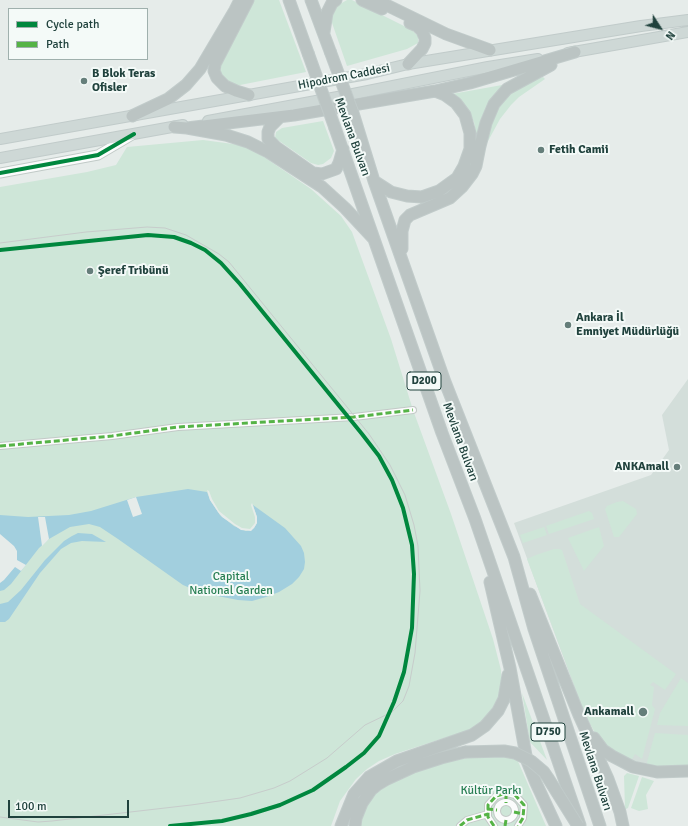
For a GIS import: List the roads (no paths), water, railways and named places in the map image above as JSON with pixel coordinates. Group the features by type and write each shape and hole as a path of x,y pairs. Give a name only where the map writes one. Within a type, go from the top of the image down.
{"highway":[{"path":"132,116 168,99 186,85 200,69 240,0"},
{"path":"248,0 215,64 214,71 217,78 225,86 249,95"},
{"name":"Mevlana Bulvarı","path":"289,0 376,241 442,433 475,519 579,826"},
{"name":"Mevlana Bulvarı","path":"311,0 353,113 374,180 445,382 514,557 534,629 600,826"},
{"path":"324,33 327,13 332,3 336,0"},
{"path":"362,0 417,26 422,31 425,38 425,43 422,49 408,64"},
{"path":"376,0 446,34 490,50"},
{"path":"187,128 280,117 435,91 470,83 575,52"},
{"path":"402,257 402,231 405,220 410,215 450,198 462,187 472,174 476,166 486,124 494,104 507,89 575,52"},
{"path":"374,180 391,192 407,196 422,197 439,191 457,178 464,166 470,149 470,133 465,115 456,103 445,95 435,91"},
{"path":"280,117 270,127 268,139 276,147 313,172 322,174 336,169 343,149"},
{"path":"174,127 226,135 248,142 268,152 322,187 346,208 376,241"},
{"path":"341,826 354,794 369,777 397,761 472,735 485,726 498,711 504,699 510,668 475,519"},
{"path":"514,557 538,611 579,715 612,790 622,819 622,826"},
{"name":"D750","path":"510,668 527,761 556,826"},
{"path":"579,715 603,750 624,763 640,769 657,772 688,771"},
{"path":"355,826 356,818 362,803 371,790 387,779 413,767 465,752 504,751 515,753 531,760 544,772 579,826"}],"main road":[{"name":"Hipodrom Caddesi","path":"0,139 367,74 408,64 688,20"},
{"name":"Hipodrom Caddesi","path":"0,158 343,96 488,66 688,32"}],"street":[{"name":"Hipodrom Caddesi","path":"0,173 98,155 134,134"},
{"path":"0,446 112,436 178,427 342,418 413,410"},
{"path":"506,793 506,803"},
{"path":"494,826 490,821 488,812 492,799 499,794 506,793 519,798 524,805 524,814 518,826"},
{"path":"506,803 511,805 514,812 511,818 505,823 498,816 497,810 501,804 506,803"},
{"path":"460,826 467,820 497,810"},
{"path":"514,812 524,814"}],"water":[{"path":"188,489 207,492 210,500 220,515 234,526 246,531 254,528 257,523 257,517 253,505 285,528 301,546 304,553 304,569 299,577 292,584 279,592 252,601 238,600 202,593 183,585 100,527 89,524 70,527 49,539 39,548 11,584 4,590 0,591 0,515 28,517 69,515 91,511 136,497"},
{"path":"78,533 92,534 106,542 82,541 71,543 61,549 40,573 9,619 5,622 0,622 0,604 8,602 21,590 45,560 64,541"}],"tram line":[{"path":"0,243 86,232 147,227 165,228 186,235 219,254 229,262 369,434 390,465 405,495 414,525 418,546 420,591 415,653 409,686 403,701 392,712 365,725 327,758 290,781 274,788 240,798 191,805 38,822 0,817"}],"place":[{"name":"B Blok Teras Ofisler","path":"84,81"},
{"name":"Fetih Camii","path":"541,150"},
{"name":"Şeref Tribünü","path":"90,271"},
{"name":"Ankara İl Emniyet Müdürlüğü","path":"568,325"},
{"name":"ANKAmall","path":"677,467"},
{"name":"Ankamall","path":"643,712"}],"park label":[{"name":"Capital National Garden","path":"231,584"},
{"name":"Kültür Parkı","path":"491,791"}]}
